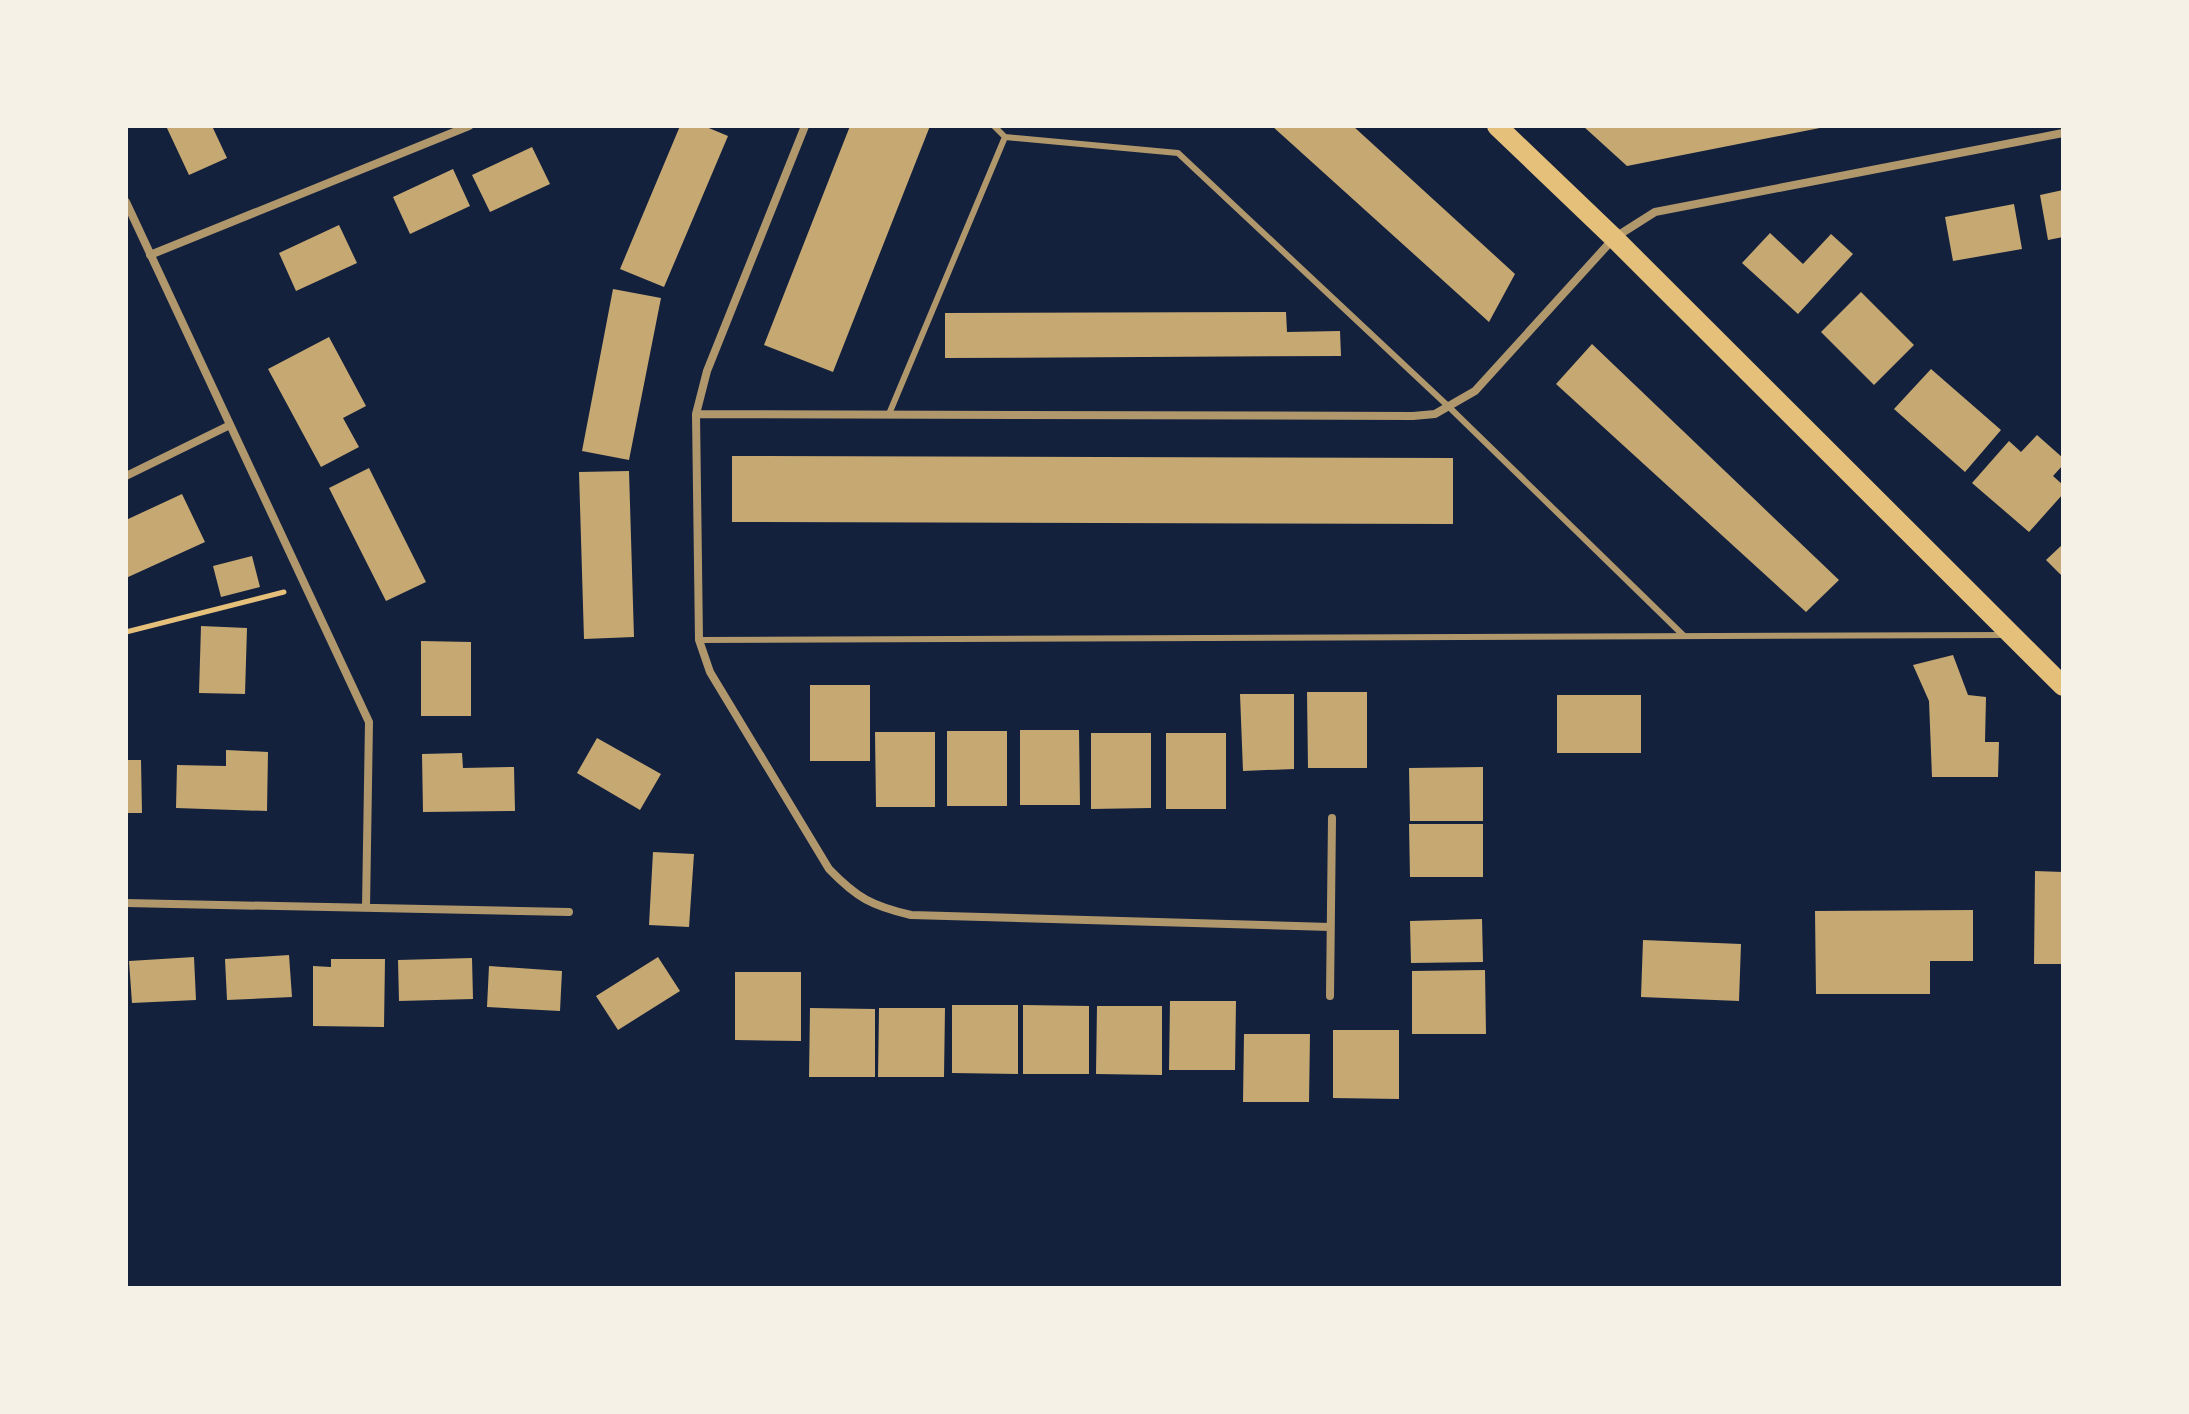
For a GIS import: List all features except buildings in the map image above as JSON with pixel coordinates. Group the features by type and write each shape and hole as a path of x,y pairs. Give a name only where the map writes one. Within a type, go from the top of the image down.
{"main road":[{"path":"1497,126 1614,238 2063,686"}],"street":[{"path":"150,255 469,126"},
{"path":"805,126 707,371 696,414 699,640 710,672 829,869 850,890 880,908 911,915 1330,927"},
{"path":"696,414 1435,414 1475,391 1614,238 1655,212 2063,133"},
{"path":"126,202 369,722 366,908"},
{"path":"126,476 230,425"},
{"path":"1330,996 1332,818"},
{"path":"126,903 569,912"}],"lane":[{"path":"994,126 1005,137 1178,153 1449,407 1684,636"},
{"path":"889,414 1005,137"},
{"path":"699,640 2011,635"}],"path":[{"path":"126,632 305,586"}]}
